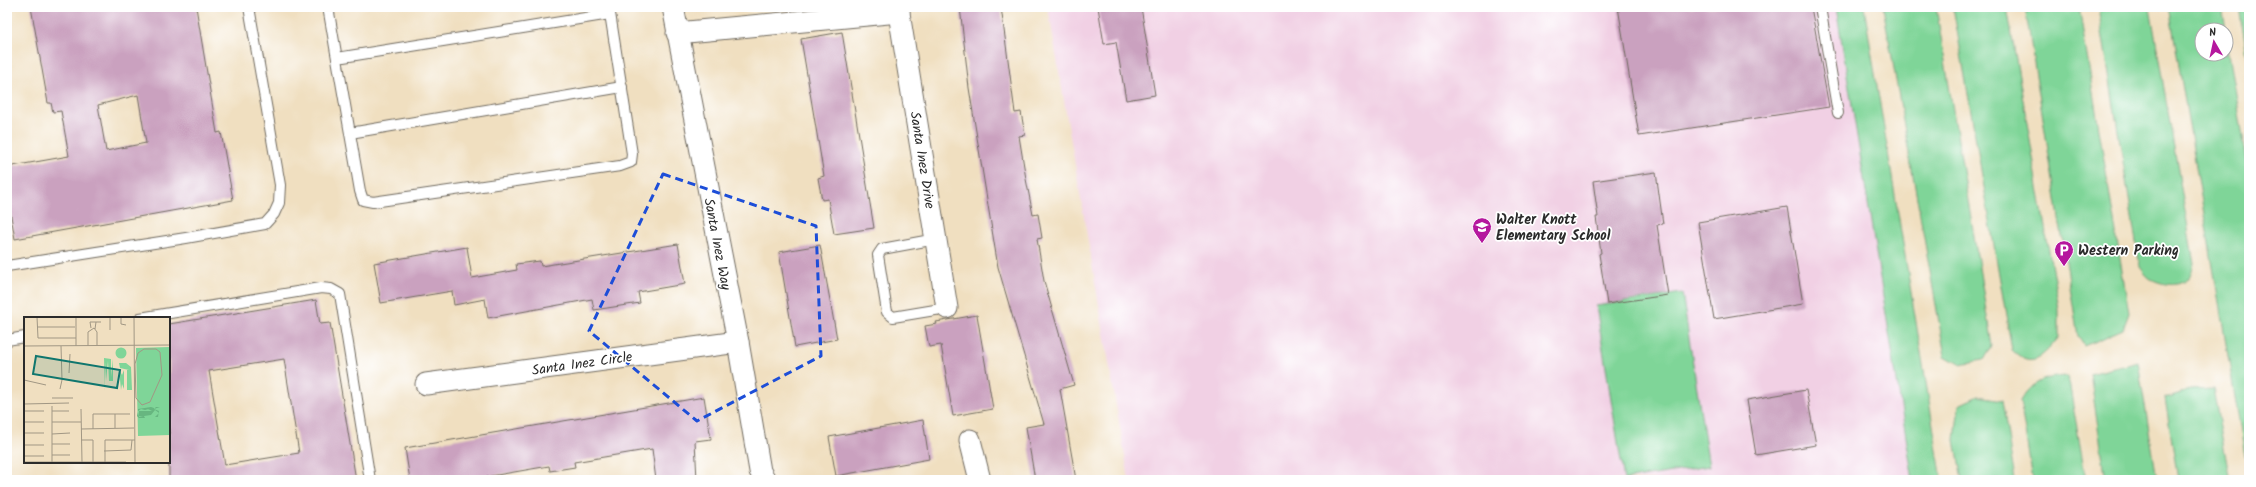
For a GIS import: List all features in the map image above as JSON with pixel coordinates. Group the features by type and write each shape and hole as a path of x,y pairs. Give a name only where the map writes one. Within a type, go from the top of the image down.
{"street":[{"name":"Santa Inez Way","path":"673,7 738,342 760,471 765,480"},
{"name":"Santa Inez Drive","path":"677,33 898,9 947,308"},
{"name":"Santa Inez Circle","path":"426,384 738,342"},
{"path":"970,440 980,480"}],"lane":[{"path":"7,266 265,224 274,214 279,202 280,184 249,7"},
{"path":"328,7 360,191 363,200 373,202 620,166 631,162 632,154 610,11 337,58"},
{"path":"1820,7 1838,113"},
{"path":"350,132 622,87"},
{"path":"936,239 882,249 878,255 887,312 893,317 947,308"},
{"path":"146,317 321,288 331,289 340,294 370,480"},
{"path":"7,340 24,337"}],"highlighted area":[{"path":"663,174 816,226 821,356 697,421 589,331"}],"shaded area":[{"name":"Walter Knott Elementary School","path":"1048,7 1836,7 1913,480 1129,480"}],"green space":[{"path":"1836,7 1864,7 1942,480 1913,480"},
{"path":"1883,7 1936,7 1992,346 1984,360 1959,364 1945,356"},
{"path":"1953,7 2007,7 2059,309 2059,337 2038,358 2026,359 2019,356 2012,350"},
{"path":"2025,7 2079,7 2129,313 2123,329 2084,346 2078,336"},
{"path":"2098,7 2150,7 2194,264 2192,272 2188,278 2178,284 2165,284 2151,279 2140,267"},
{"path":"2169,7 2221,7 2224,22 2194,22 2194,62 2230,62 2249,173 2249,480"},
{"path":"2239,7 2249,7 2249,66"},
{"path":"1682,293 1709,466 1624,480 1596,306"},
{"path":"2138,362 2157,480 2106,480 2090,374"},
{"path":"2068,376 2086,480 2033,480 2020,401 2030,388 2040,381 2052,377"},
{"path":"2213,389 2230,480 2178,480 2165,398 2191,390"},
{"path":"1978,396 2002,400 2015,480 1962,480 1955,440 1959,405"}],"building":[{"path":"31,7 196,7 217,133 221,132 233,200 15,239 7,193 7,167 69,156 61,111 53,112 51,103 48,103","holes":["138,95 146,143 106,151 98,105"]},
{"path":"960,7 1001,7 1015,113 1021,112 1025,135 1019,136 1026,179 1033,215 1038,214 1042,238 1037,239 1044,281 1074,385 1060,389 1076,480 1035,480 1026,427 1044,424 998,267 969,88"},
{"path":"1098,7 1141,7 1155,95 1126,100 1116,42 1104,44"},
{"path":"1618,7 1811,7 1829,107 1639,136"},
{"path":"842,32 874,228 834,234 828,199 822,200 818,178 824,176 801,39"},
{"path":"1656,172 1663,224 1657,225 1668,295 1607,304 1599,254 1601,253 1593,181"},
{"path":"1787,207 1803,304 1714,319 1698,222"},
{"path":"678,244 685,284 638,292 640,303 594,310 592,299 488,318 485,299 454,305 452,291 381,303 374,263 467,247 472,278 517,270 516,264 540,261 541,266"},
{"path":"820,245 837,339 795,347 779,252"},
{"path":"316,300 320,324 330,323 356,480 169,480 170,324","holes":["284,359 299,453 225,465 209,371"]},
{"path":"977,315 993,409 953,416 941,345 929,347 925,326 937,324 936,322"},
{"path":"1806,390 1816,445 1756,455 1747,400"},
{"path":"704,397 711,439 695,441 697,480 656,480 652,449 574,462 575,467 550,471 549,466 468,480 410,480 405,448"},
{"path":"923,420 929,459 836,476 829,437"}],"place":[{"name":"Walter Knott Elementary School","path":"1482,244"},
{"name":"Western Parking","path":"2064,267"}]}
